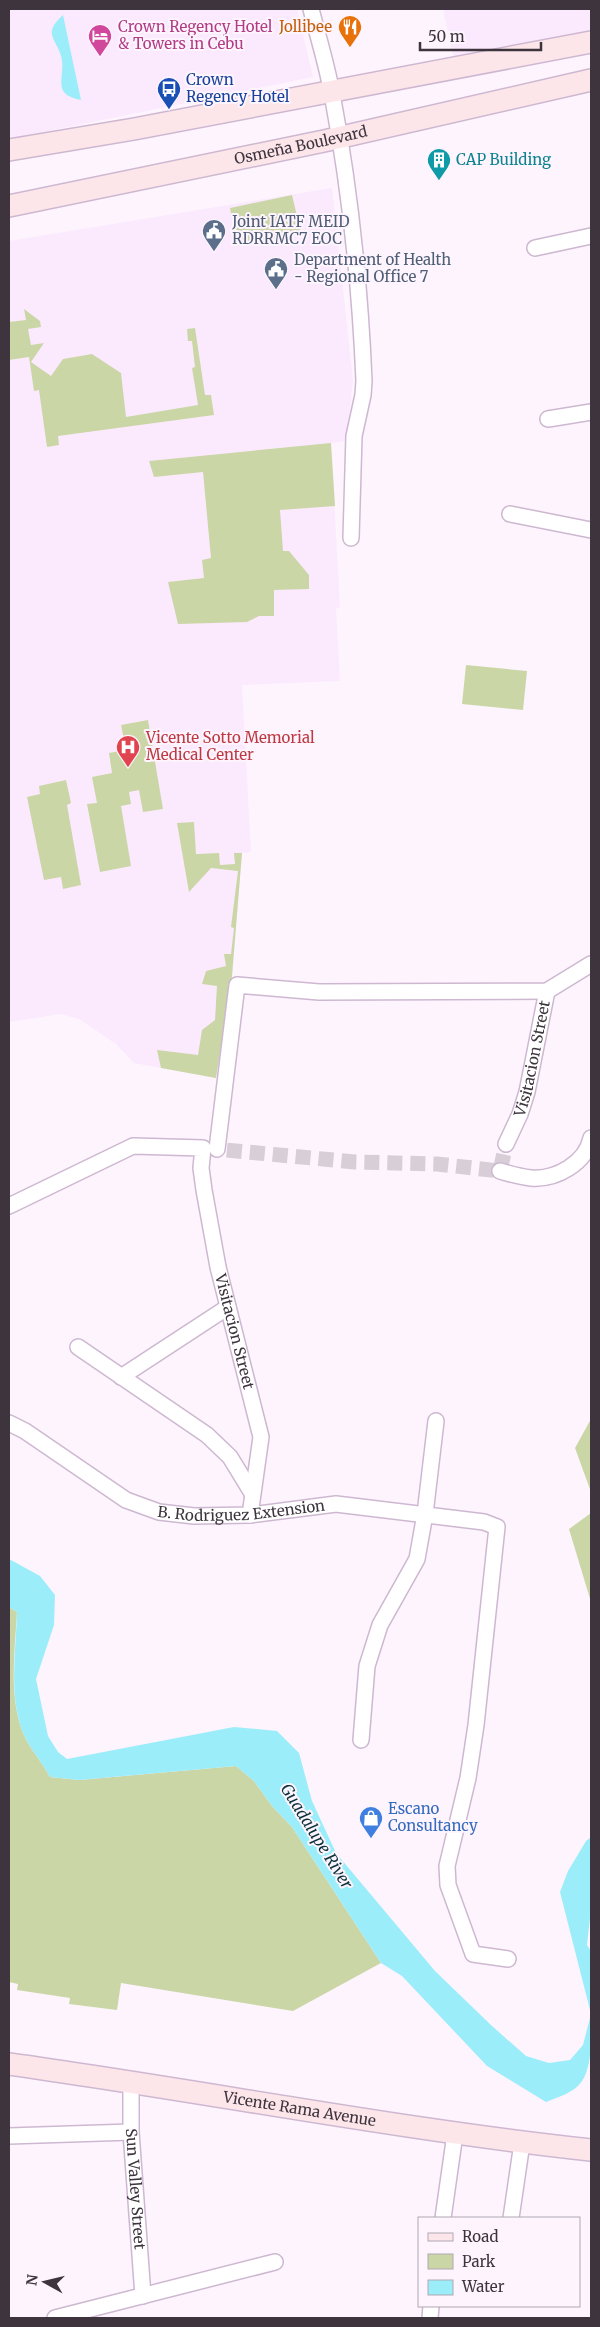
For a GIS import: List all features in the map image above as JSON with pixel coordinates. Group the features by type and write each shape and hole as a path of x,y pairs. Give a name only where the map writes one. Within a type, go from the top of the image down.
{"main road":[{"path":"9,150 134,129 591,42"},
{"name":"Osmeña Boulevard","path":"9,206 338,137 591,80"},
{"name":"Vicente Rama Avenue","path":"9,2064 131,2081 455,2134 591,2150"}],"street":[{"path":"311,9 332,92 349,201 360,292 364,373 363,395 354,436 352,538"},
{"path":"535,248 591,236"},
{"path":"548,419 591,412"},
{"path":"510,514 591,530"},
{"name":"Visitacion Street","path":"250,1515 261,1437 228,1307 201,1168 210,1148 237,985 319,992 547,991 591,964"},
{"name":"Visitacion Street","path":"506,1144 520,1114 527,1092 547,991"},
{"path":"500,1171 532,1178 555,1175 575,1164 589,1149 591,1138"},
{"path":"9,1206 133,1146 210,1148"},
{"path":"121,1377 228,1307"},
{"path":"78,1347 207,1435 230,1457 252,1493"},
{"path":"361,1740 367,1666 380,1625 417,1559 425,1514 436,1421"},
{"name":"B. Rodriguez Extension","path":"9,1423 25,1431 126,1500 160,1512 194,1516 250,1515 336,1504 484,1522 497,1527 476,1725 468,1778 447,1866 448,1885 473,1954 508,1959"},
{"name":"Sun Valley Street","path":"131,2081 131,2132 142,2296"},
{"path":"9,2136 131,2132"},
{"path":"443,2217 455,2134"},
{"path":"511,2217 522,2142"},
{"path":"55,2318 96,2313 142,2296 275,2262"}],"shaded area":[{"path":"9,9 297,9 313,77 9,139"},
{"path":"443,9 591,9 591,31 454,60"},
{"name":"Vicente Sotto Memorial Medical Center","path":"332,188 353,380 347,441 331,443 340,608 336,608 340,681 242,685 251,852 242,853 232,976 216,1078 134,1063 116,1044 79,1019 61,1014 9,1022 9,241"}],"green space":[{"path":"292,195 301,233 237,246 230,208"},
{"path":"24,309 40,321 41,327 28,329 31,345 44,343 31,362 51,376 63,359 92,354 121,373 126,417 198,405 192,368 195,367 192,341 188,341 187,329 195,328 205,395 211,395 214,415 58,436 59,445 47,447 39,390 34,391 29,357 9,360 9,322 26,320"},
{"path":"331,443 335,506 280,510 283,551 289,551 309,575 309,589 274,590 274,616 259,616 247,622 178,624 168,582 204,578 202,560 211,558 203,472 154,477 149,461"},
{"path":"466,665 527,671 523,710 462,704"},
{"path":"148,720 163,809 143,812 139,790 129,792 131,804 121,806 131,866 100,872 87,804 97,803 92,777 112,773 109,753 126,750 121,725"},
{"path":"66,780 71,803 67,805 81,885 63,889 61,877 44,880 27,797 40,794 39,786"},
{"path":"194,822 196,854 219,853 220,865 235,864 234,853 242,853 232,976 216,1078 161,1068 157,1050 198,1055 202,1030 215,1020 217,986 202,984 206,971 226,966 224,954 231,954 234,928 231,927 238,871 211,868 189,892 177,823"},
{"path":"591,1419 591,1492 575,1448"},
{"path":"591,1513 591,1602 569,1529"},
{"path":"9,1607 17,1612 14,1690 19,1721 24,1735 50,1777 79,1780 236,1766 254,1781 272,1806 292,1827 381,1963 293,2011 121,1983 117,2010 69,2004 70,1998 17,1990 18,1984 9,1982"}],"water":[{"path":"63,15 81,100 71,97 62,89 61,56 52,32 53,27"},
{"name":"Guadalupe River","path":"9,1559 40,1576 55,1595 54,1625 36,1679 48,1736 58,1752 67,1759 234,1727 277,1731 299,1753 312,1801 336,1853 435,1971 526,2056 549,2063 570,2060 583,2045 591,2014 560,1892 568,1871 586,1841 591,1837 591,1909 587,1945 591,1951 592,2038 587,2070 579,2085 566,2094 546,2102 487,2066 402,1976 381,1963 292,1827 272,1806 254,1781 236,1766 79,1780 50,1777 24,1735 16,1706 14,1675 17,1612 9,1607"}],"tunnel":[{"path":"204,1148 355,1162 437,1164 500,1171 506,1144"}],"place":[{"name":"Jollibee","path":"350,48"},
{"name":"Crown Regency Hotel & Towers in Cebu","path":"100,57"},
{"name":"Crown Regency Hotel","path":"169,110"},
{"name":"CAP Building","path":"439,181"},
{"name":"Joint IATF MEID RDRRMC7 EOC","path":"214,252"},
{"name":"Department of Health - Regional Office 7","path":"276,290"},
{"name":"Vicente Sotto Memorial Medical Center","path":"128,768"},
{"name":"Escano Consultancy","path":"371,1839"}]}
